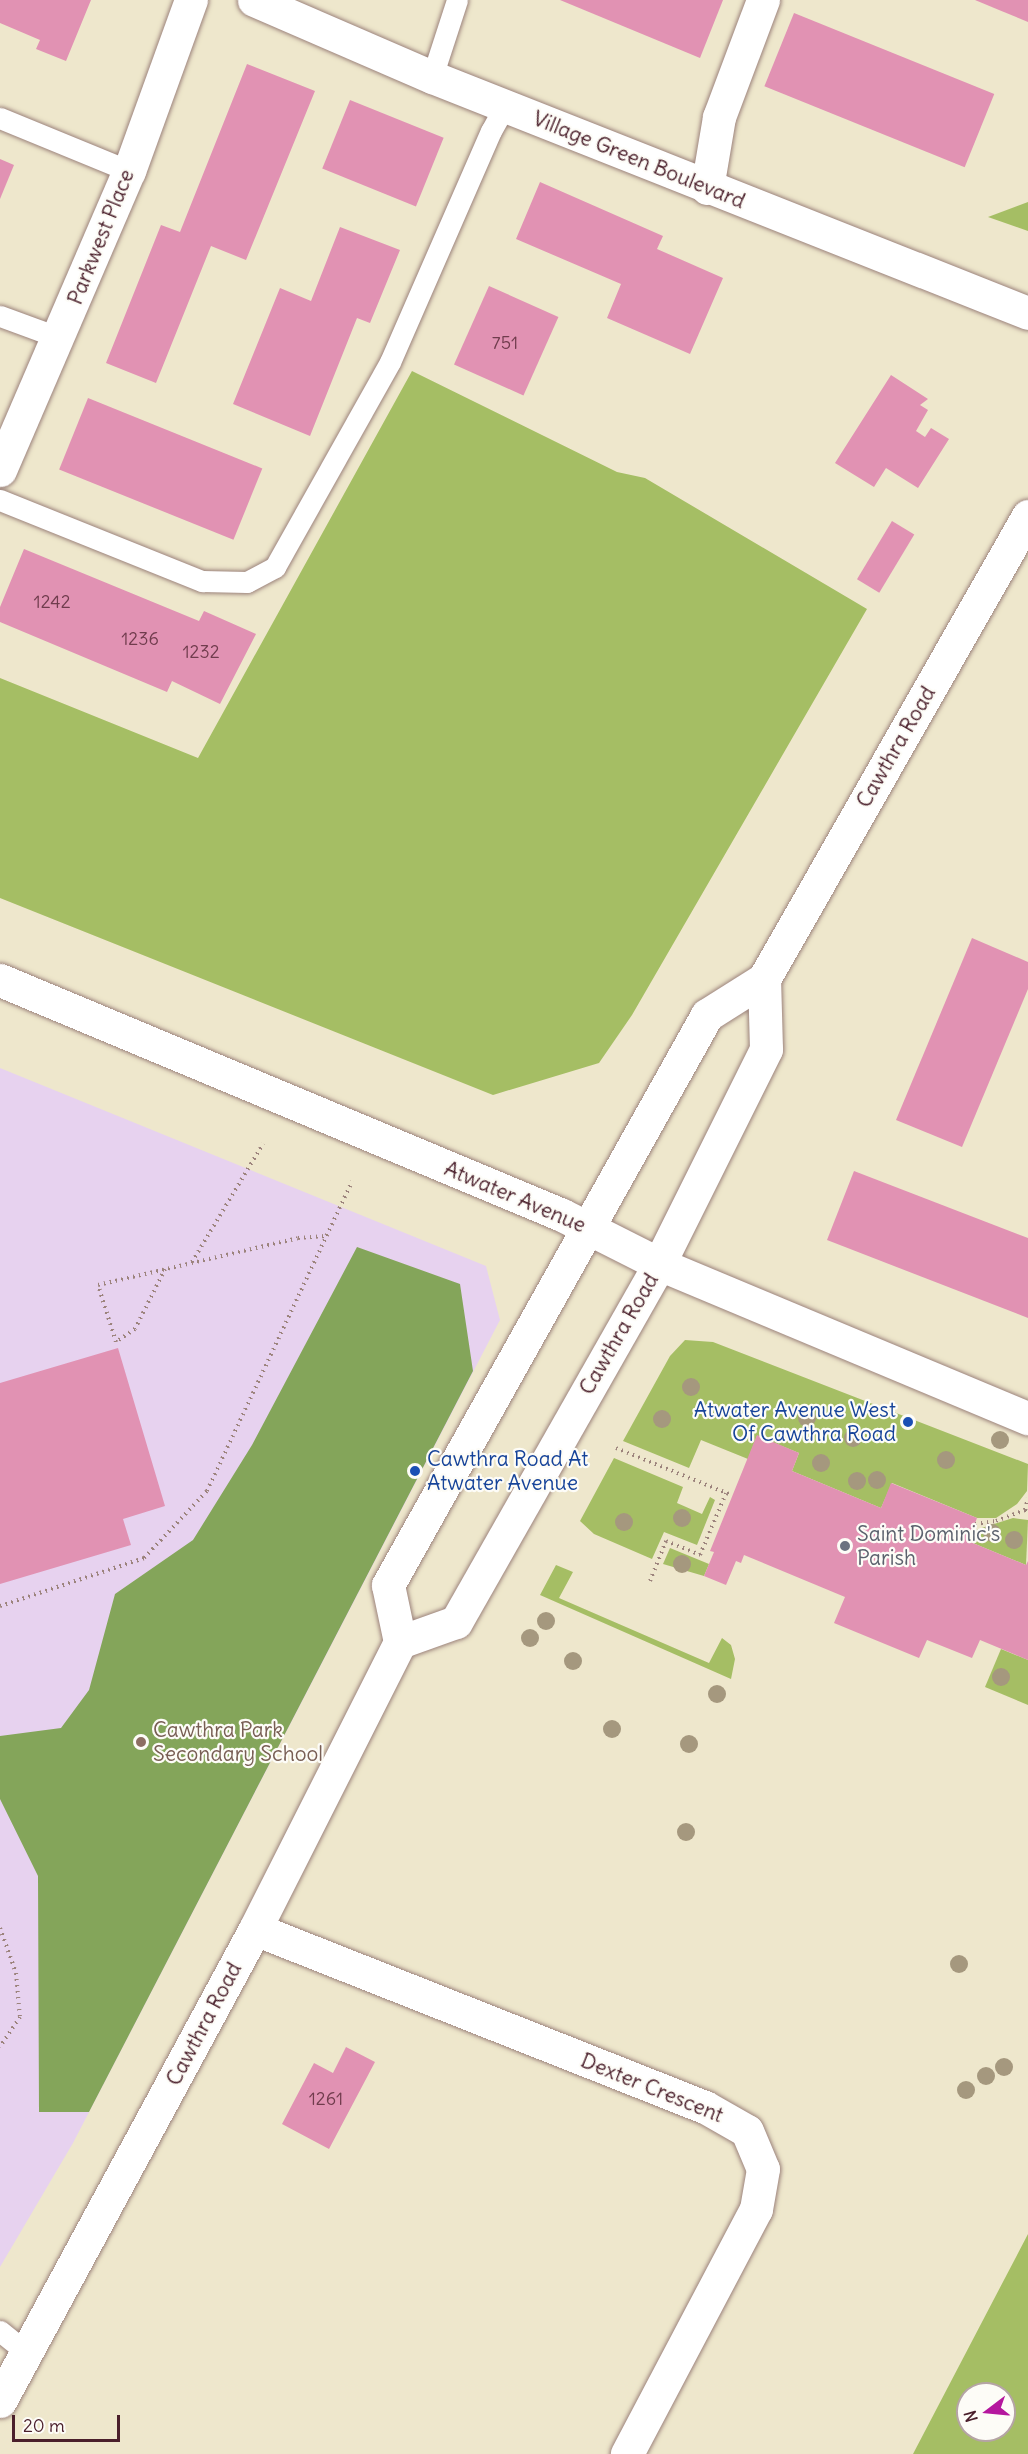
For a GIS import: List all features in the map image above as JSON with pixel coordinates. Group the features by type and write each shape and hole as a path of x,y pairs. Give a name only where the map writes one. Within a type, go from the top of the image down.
{"street":[{"name":"Parkwest Place","path":"0,470 60,338 129,171 190,0"},
{"name":"Village Green Boulevard","path":"254,0 432,77 707,188 1028,313"},
{"path":"707,188 719,117 763,0"},
{"name":"Cawthra Road","path":"0,2401 255,1929 400,1642 388,1585 549,1292 589,1228 708,1015 764,979 1028,516"},
{"name":"Cawthra Road","path":"400,1642 456,1622 659,1264 766,1050 764,979"},
{"name":"Atwater Avenue","path":"0,980 589,1228 659,1264 1028,1418"},
{"name":"Dexter Crescent","path":"255,1929 705,2107 747,2131 763,2169 756,2209 627,2454"}],"lane":[{"path":"432,77 457,0"},
{"path":"0,500 202,581 247,582 275,567 390,362 490,131 505,106"},
{"path":"0,118 129,171"},
{"path":"0,316 60,338"},
{"path":"0,2331 26,2352"}],"path":[{"path":"191,1263 263,1144"},
{"path":"0,1606 144,1558 207,1491 352,1181"},
{"path":"165,1269 135,1329 116,1342 98,1285 165,1269 298,1238 326,1236"},
{"path":"616,1448 732,1495"},
{"path":"650,1581 666,1541 700,1555 726,1492"},
{"path":"975,1524 996,1521 1027,1511 1028,1498"},
{"path":"0,1928 16,1973 20,2017 0,2047"}],"shaded area":[{"name":"Cawthra Park Secondary School","path":"0,1068 486,1266 500,1320 73,2143 0,2267"}],"green space":[{"path":"1028,202 1028,231 988,217"},
{"path":"412,371 617,472 645,478 867,609 632,1015 599,1063 493,1095 0,898 0,678 198,758"},
{"path":"357,1247 460,1284 473,1371 89,2112 39,2112 38,1876 0,1799 0,1736 61,1728 89,1690 115,1594 193,1540 252,1445"},
{"path":"685,1340 713,1342 1028,1464 1027,1491 1017,1504 996,1518 977,1518 892,1483 881,1508 792,1471 799,1453 757,1436 748,1459 701,1440 689,1468 623,1441 670,1356"},
{"path":"614,1458 683,1487 677,1503 702,1514 710,1497 715,1500 697,1545 664,1532 652,1559 594,1534 580,1521"},
{"path":"1013,1518 1028,1520 1026,1565 968,1541 972,1531"},
{"path":"670,1548 709,1564 704,1576 663,1564"},
{"path":"556,1565 573,1572 559,1598 709,1663 722,1638 731,1645 735,1659 731,1679 540,1595"},
{"path":"1001,1649 1028,1660 1028,1705 985,1687"},
{"path":"1028,2234 1028,2454 913,2454"}],"building":[{"path":"0,0 91,0 66,61 36,49 40,40 0,23"},
{"path":"560,0 723,0 700,58"},
{"path":"975,0 1028,0 1028,22 999,10"},
{"path":"794,13 994,94 965,167 764,86"},
{"path":"247,64 315,91 246,260 211,246 156,383 106,363 161,225 180,232"},
{"path":"350,100 444,138 416,206 322,169"},
{"path":"0,159 14,165 0,199"},
{"path":"540,182 663,236 657,249 723,278 690,354 607,318 621,284 516,239"},
{"path":"340,227 400,250 370,323 357,318 310,436 233,404 280,288 311,301"},
{"path":"489,286 558,317 523,395 454,365"},
{"path":"891,375 928,399 920,405 928,410 916,431 925,437 931,428 949,439 918,488 886,468 874,487 835,463"},
{"path":"88,398 262,468 233,540 59,469"},
{"path":"892,521 914,534 879,593 857,579"},
{"path":"24,549 199,621 204,611 256,634 220,704 172,681 167,692 0,622 0,607"},
{"path":"972,938 1028,962 1028,989 962,1147 896,1120"},
{"path":"854,1171 1028,1238 1028,1318 827,1240"},
{"path":"118,1348 165,1506 123,1519 131,1545 0,1584 0,1383"},
{"name":"Saint Dominic's Parish","path":"757,1435 799,1453 792,1471 881,1508 891,1483 977,1518 968,1541 1026,1565 1028,1561 1028,1660 980,1640 972,1658 927,1640 919,1658 834,1623 845,1597 744,1555 741,1563 736,1561 726,1585 704,1576 714,1552 710,1551"},
{"path":"346,2047 375,2062 329,2149 282,2124 314,2063 333,2073"}],"place":[{"name":"Atwater Avenue West Of Cawthra Road","path":"908,1422"},
{"name":"Cawthra Road At Atwater Avenue","path":"415,1471"},
{"name":"Saint Dominic's Parish","path":"845,1546"},
{"name":"Cawthra Park Secondary School","path":"141,1742"}]}
